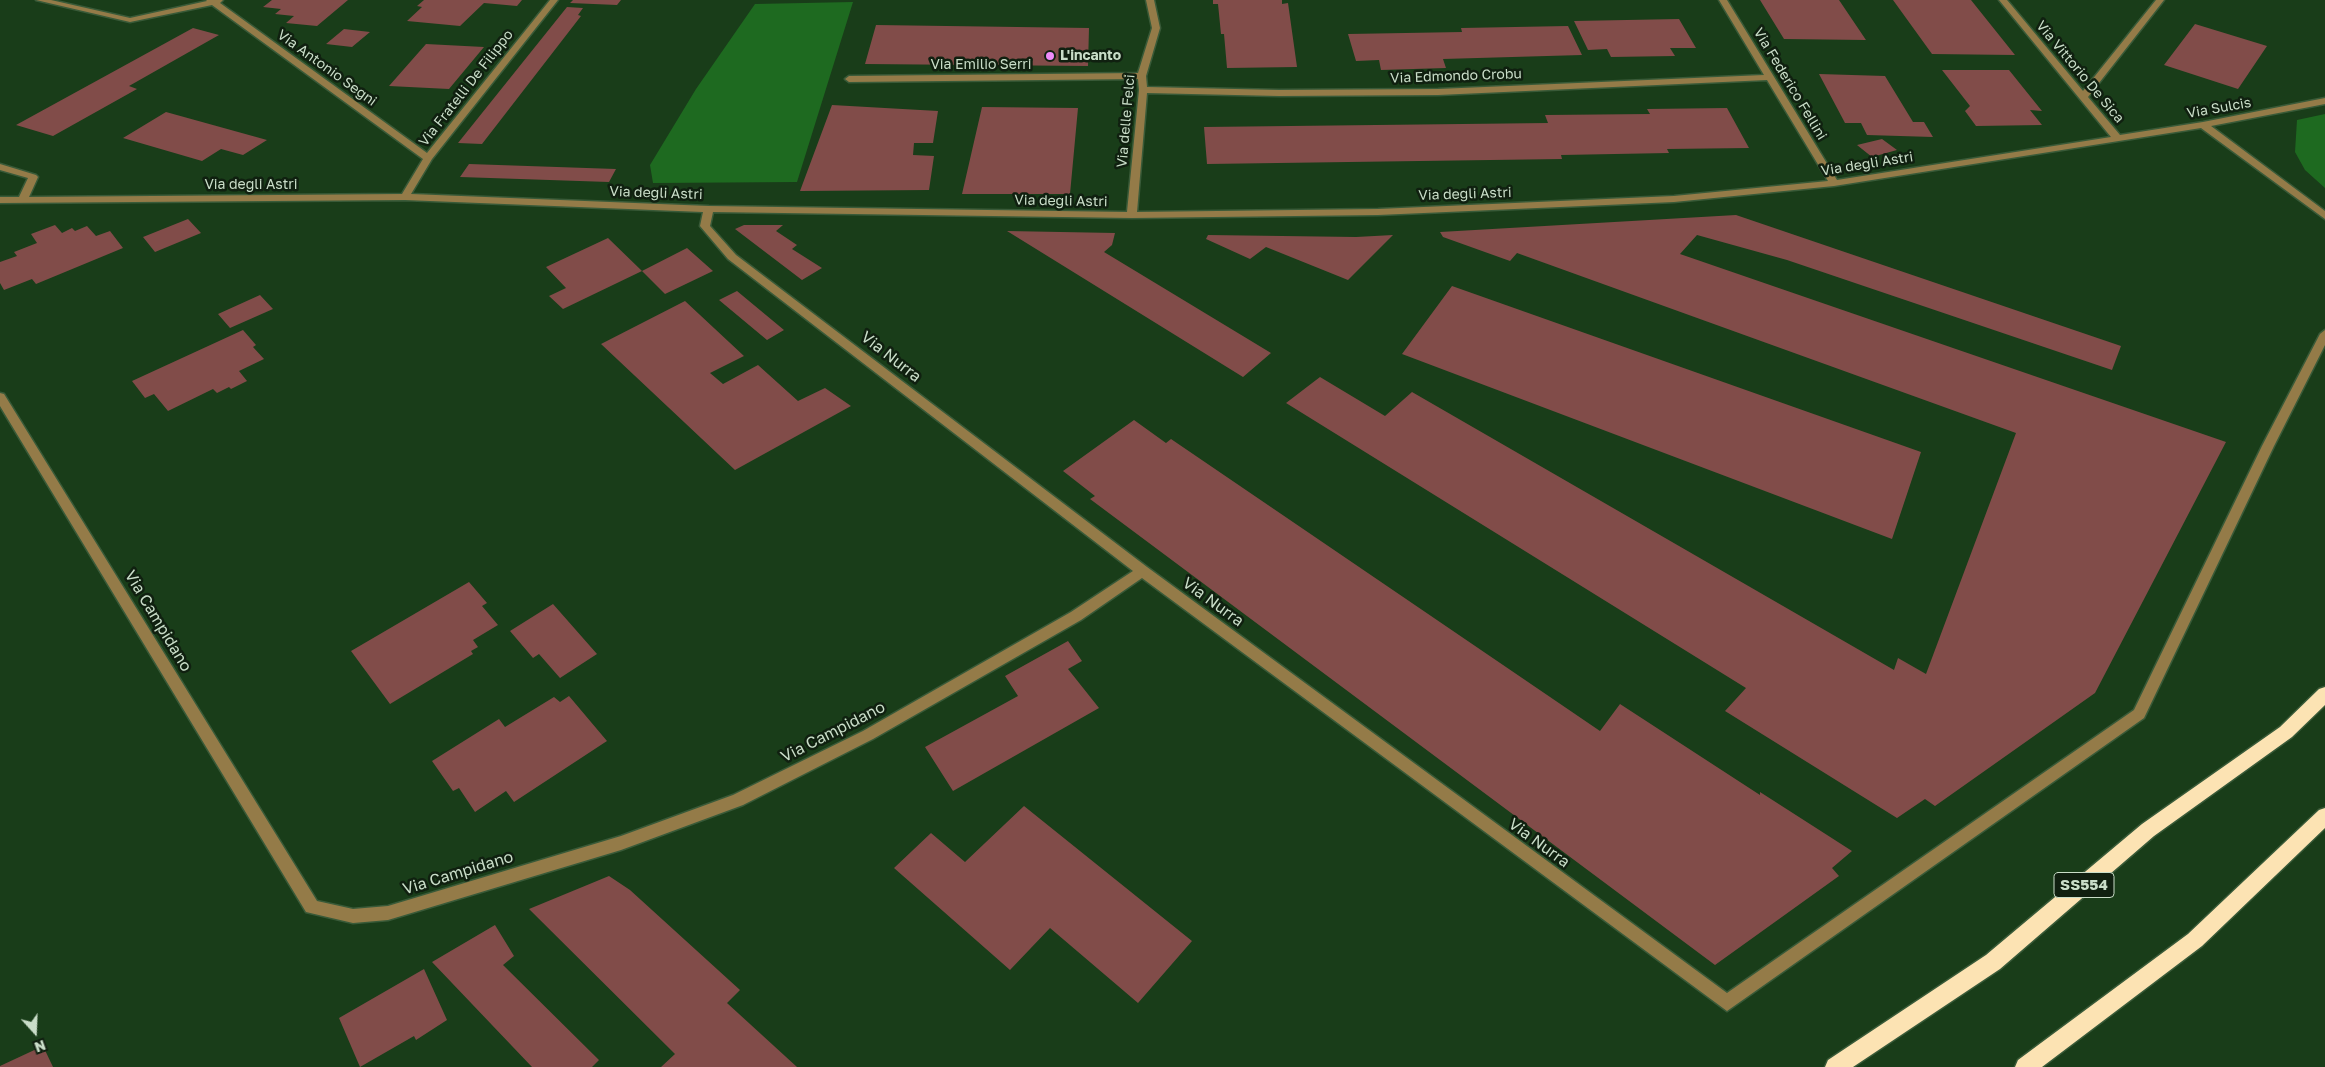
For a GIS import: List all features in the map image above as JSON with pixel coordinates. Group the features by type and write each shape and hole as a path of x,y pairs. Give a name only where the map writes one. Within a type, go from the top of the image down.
{"highway":[{"name":"SS554","path":"1836,1067 1993,962 2148,830 2286,732 2325,694"},
{"path":"2025,1067 2195,940 2325,816"}],"street":[{"path":"40,0 130,20 224,0"},
{"name":"Via Fratelli De Filippo","path":"405,197 428,158 554,0"},
{"name":"Via delle Felci","path":"1132,215 1144,90 1142,76 1156,28 1150,0"},
{"name":"Via Federico Fellini","path":"1723,0 1834,183"},
{"name":"Via Vittorio De Sica","path":"2002,0 2117,138"},
{"path":"2083,96 2160,0"},
{"name":"Via Antonio Segni","path":"212,2 428,158"},
{"name":"Via Emilio Serri","path":"849,79 1142,76"},
{"name":"Via Edmondo Crobu","path":"1144,90 1279,93 1438,92 1770,76"},
{"name":"Via Sulcis","path":"2117,138 2203,125 2325,101"},
{"path":"2203,125 2325,216"},
{"name":"Via degli Astri","path":"0,200 405,197 709,209 1132,215 1378,212 1674,199 1834,183 2117,138"},
{"path":"0,167 33,177 23,200"},
{"name":"Via Nurra","path":"709,209 705,226 732,257 1142,571 1726,1002 2139,714 2268,446 2325,334"},
{"name":"Via Campidano","path":"0,397 312,908 353,916 388,913 621,843 738,800 868,735 1076,616 1142,571"}],"green space":[{"path":"853,2 797,182 653,183 650,165 696,89 755,4"},
{"path":"2325,114 2325,188 2305,170 2295,152 2297,120"}],"building":[{"path":"272,0 348,0 317,26 286,23 294,16 275,14 281,9 263,7"},
{"path":"424,0 522,0 517,6 484,3 460,26 407,21 422,7 417,6"},
{"path":"573,0 621,0 617,5 570,3"},
{"path":"1213,0 1282,0 1282,4 1288,3 1297,67 1227,68 1224,34 1221,34 1218,4 1213,4"},
{"path":"1760,0 1839,0 1866,40 1784,39"},
{"path":"1893,0 1971,0 2015,55 1932,54"},
{"path":"567,7 583,8 578,15 581,16 482,144 458,143"},
{"path":"1679,19 1696,48 1670,48 1675,56 1611,57 1607,49 1588,50 1574,21"},
{"path":"2195,24 2267,46 2238,89 2164,65"},
{"path":"876,25 1089,28 1088,66 865,64"},
{"path":"1568,26 1582,55 1443,59 1446,68 1381,70 1379,60 1356,61 1348,34 1462,32 1461,28"},
{"path":"193,28 219,35 129,86 137,89 53,136 16,125"},
{"path":"344,29 370,32 352,47 326,44"},
{"path":"426,44 484,47 449,89 389,86"},
{"path":"1942,70 2009,70 2042,111 2030,110 2042,125 1976,126 1965,111 1970,106"},
{"path":"1819,74 1885,76 1913,122 1924,122 1933,137 1867,135 1861,123 1845,123"},
{"path":"832,105 938,111 933,143 914,143 913,155 934,156 929,190 800,191"},
{"path":"982,107 1078,108 1070,194 962,194"},
{"path":"1727,108 1749,148 1667,149 1669,153 1561,155 1562,159 1207,164 1204,127 1548,123 1545,115 1650,114 1647,109"},
{"path":"166,112 267,140 243,155 221,149 202,161 123,138"},
{"path":"1882,139 1897,150 1872,157 1857,145"},
{"path":"469,164 616,169 609,182 460,177"},
{"path":"1736,215 2121,346 2112,370 1787,260 1697,235 1680,254 2226,442 2095,693 1935,806 1925,799 1897,818 1725,711 1746,688 1286,403 1320,377 1385,416 1412,392 1894,670 1898,658 1926,674 2016,433 1517,253 1510,261 1443,237 1440,232"},
{"path":"188,219 201,233 155,252 143,237"},
{"path":"55,225 62,233 72,228 75,231 87,226 96,236 110,231 123,248 36,284 32,279 4,290 0,283 0,262 17,256 14,252 37,243 31,234"},
{"path":"744,225 783,225 776,231 797,245 792,249 822,268 802,280 735,229"},
{"path":"1007,231 1115,233 1112,245 1104,252 1271,353 1243,377"},
{"path":"1208,235 1356,237 1393,235 1348,280 1266,247 1250,259 1206,239"},
{"path":"608,238 642,271 563,309 549,296 566,288 546,267"},
{"path":"687,248 713,271 665,294 642,271"},
{"path":"1452,286 1921,452 1892,539 1402,354"},
{"path":"737,291 784,330 767,340 719,300"},
{"path":"260,295 273,309 230,328 218,314"},
{"path":"685,301 744,356 710,373 723,384 758,365 798,401 825,388 851,406 735,470 601,344"},
{"path":"243,330 256,345 253,347 264,359 239,371 247,381 231,389 229,387 217,393 213,389 168,411 154,394 145,398 132,381"},
{"path":"1134,420 1166,443 1171,439 1600,731 1620,704 1760,795 1760,792 1852,851 1832,868 1839,876 1715,965 1090,499 1095,496 1063,471"},
{"path":"469,582 487,603 482,606 498,625 473,640 478,647 471,651 473,654 390,704 351,651"},
{"path":"553,604 597,654 560,678 539,654 533,658 510,631"},
{"path":"1068,641 1082,661 1068,669 1099,708 953,791 925,747 1018,696 1005,676"},
{"path":"569,696 607,741 514,802 506,791 475,812 459,788 453,791 432,761 499,719 505,727 554,697 560,702"},
{"path":"1024,806 1192,941 1138,1003 1050,928 1010,970 894,868 931,833 965,862"},
{"path":"609,876 630,890 740,990 727,1003 797,1067 661,1067 675,1054 529,909"},
{"path":"495,925 514,956 503,965 599,1060 592,1067 532,1067 432,962"},
{"path":"424,969 447,1020 416,1040 414,1036 360,1067 339,1018"},
{"path":"43,1046 53,1067 0,1067 0,1066"}],"place":[{"name":"L'incanto","path":"1050,56"}]}
